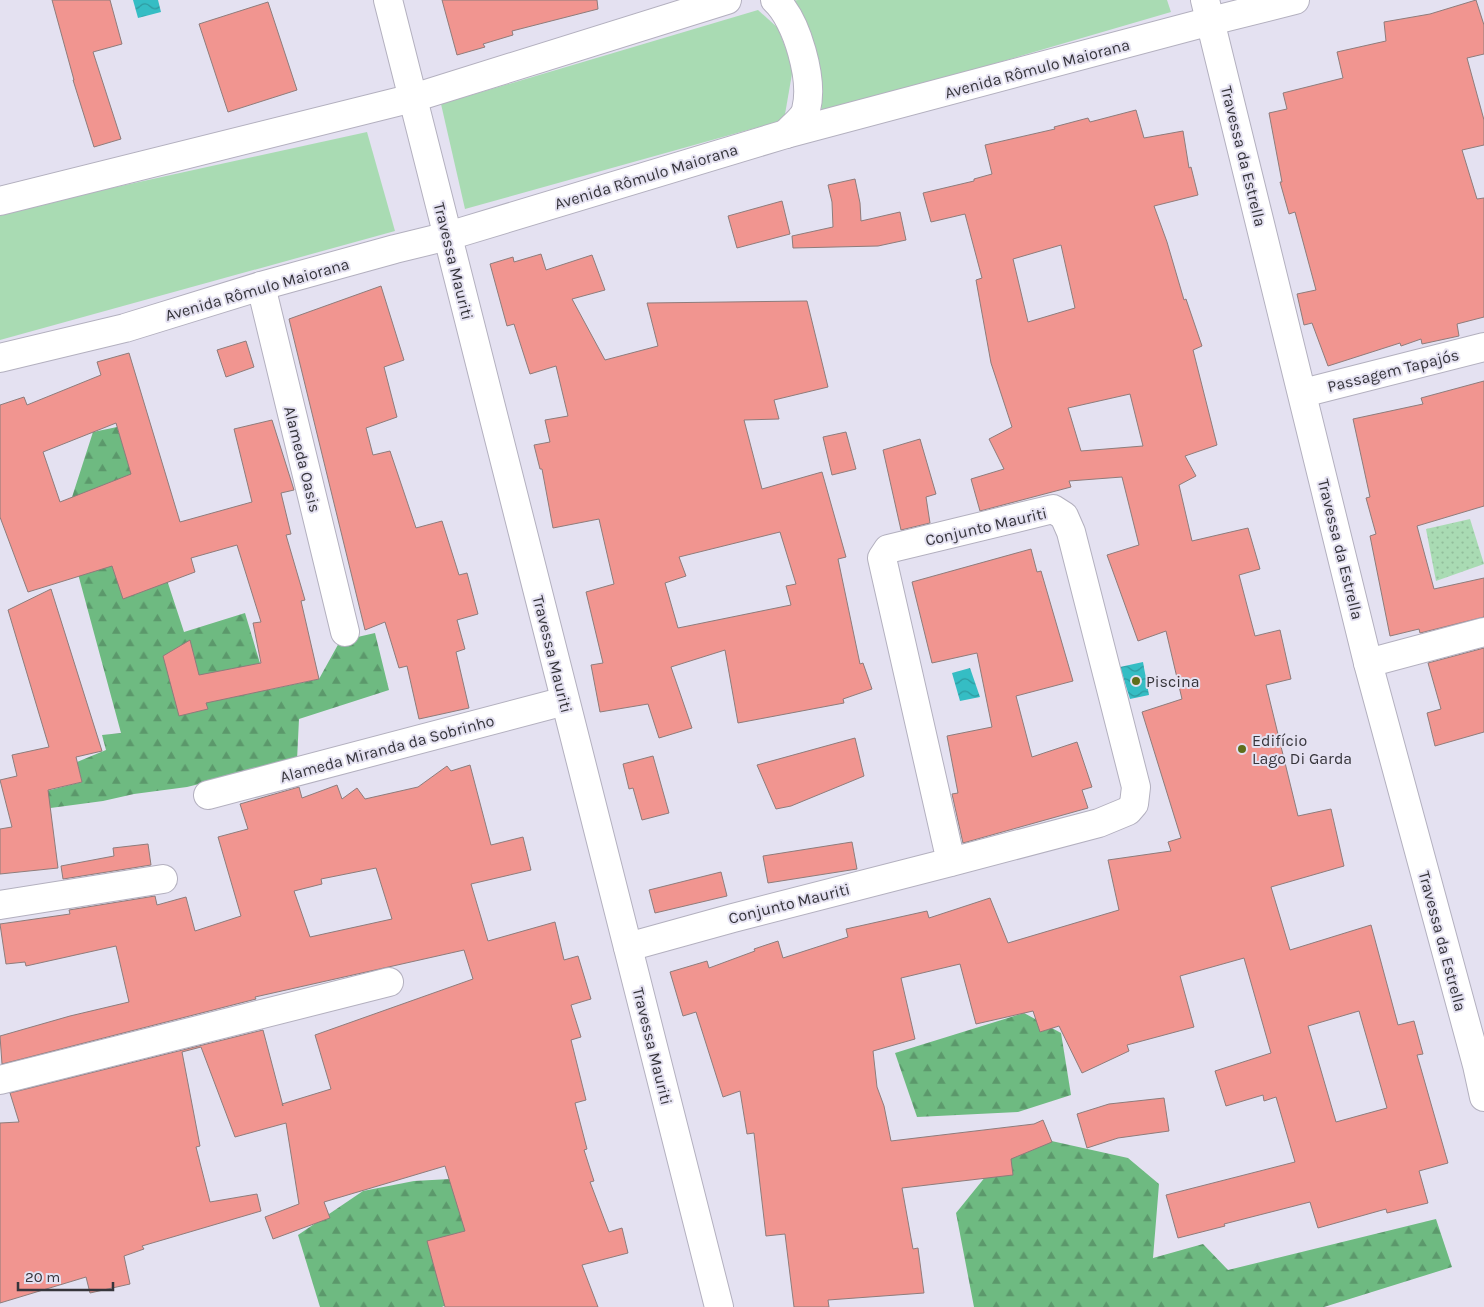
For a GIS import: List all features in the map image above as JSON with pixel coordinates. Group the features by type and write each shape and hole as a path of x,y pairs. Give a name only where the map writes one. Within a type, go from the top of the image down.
{"street":[{"name":"Travessa Mauriti","path":"388,0 719,1307"},
{"path":"0,201 413,98 727,0"},
{"path":"774,0 781,6 798,39 807,68 806,111 786,134"},
{"name":"Avenida Rômulo Maiorana","path":"0,358 126,328 261,286 448,236 1208,10 1295,0"},
{"name":"Travessa da Estrella","path":"1208,10 1368,663 1477,1064 1484,1097"},
{"name":"Alameda Oasis","path":"261,286 345,632"},
{"name":"Passagem Tapajós","path":"1303,393 1484,347"},
{"name":"Conjunto Mauriti","path":"628,946 732,918 951,862 1099,823 1128,811 1134,804 1136,787 1071,532 1064,516 1053,510 888,549 882,558 951,862"},
{"path":"1368,663 1484,632"},
{"name":"Alameda Miranda da Sobrinho","path":"208,796 566,701"},
{"path":"0,905 163,880"},
{"path":"0,1080 389,982"}],"green space":[{"path":"1167,0 1171,12 822,114 816,53 792,1"},
{"path":"758,10 778,28 793,68 784,120 465,209 441,104"},
{"path":"367,132 395,231 0,340 0,214"},
{"path":"117,427 184,632 245,613 268,690 319,679 340,641 375,633 389,690 299,719 297,760 187,787 13,813 19,798 82,782 77,762 106,750 102,735 121,733 64,522 93,432"},
{"path":"1470,519 1484,564 1436,581 1426,529"},
{"path":"1024,1013 1061,1033 1071,1095 1018,1112 917,1117 895,1053"},
{"path":"1020,1134 1128,1158 1159,1184 1153,1258 1203,1244 1228,1270 1436,1219 1452,1267 1324,1307 974,1307 956,1213"},
{"path":"468,1178 486,1283 442,1307 320,1307 298,1235 363,1191 414,1181"}],"water":[{"path":"133,0 158,0 161,12 138,18"},
{"name":"Piscina","path":"1143,662 1149,695 1130,699 1120,667"},
{"path":"970,668 980,697 960,701 952,673"}],"building":[{"path":"52,0 110,0 122,44 93,52 121,139 94,147 73,80"},
{"path":"442,0 597,0 598,9 512,31 513,35 483,44 485,47 457,55"},
{"path":"1476,0 1484,25 1484,54 1467,58 1484,120 1484,145 1462,150 1477,199 1484,198 1484,317 1457,324 1459,336 1422,344 1421,339 1401,346 1400,343 1328,366 1312,323 1304,325 1297,294 1316,290 1295,212 1289,214 1280,182 1282,182 1269,113 1287,109 1283,93 1343,78 1337,52 1386,41 1384,22 1430,14"},
{"path":"268,2 297,90 228,112 199,24"},
{"path":"1136,110 1144,138 1183,131 1189,168 1191,167 1198,195 1154,206 1184,300 1186,299 1202,346 1193,350 1217,445 1185,456 1196,476 1179,485 1192,541 1248,528 1260,569 1239,575 1255,636 1280,630 1291,679 1266,685 1298,816 1331,809 1344,866 1271,887 1290,950 1371,925 1398,1025 1414,1021 1423,1054 1417,1055 1448,1163 1419,1171 1428,1203 1387,1213 1386,1209 1318,1228 1310,1202 1178,1238 1166,1195 1295,1162 1276,1097 1264,1101 1263,1095 1226,1106 1215,1071 1271,1053 1244,958 1180,976 1194,1027 1127,1045 1129,1051 1082,1073 1059,1026 1040,1032 1033,1011 976,1024 960,964 901,978 915,1039 873,1051 877,1087 884,1106 891,1141 1034,1124 1043,1120 1052,1142 1011,1159 1013,1175 902,1188 913,1249 918,1248 924,1293 828,1300 829,1307 794,1307 785,1234 766,1236 754,1133 747,1134 740,1091 723,1097 696,1012 683,1016 670,972 707,961 709,968 778,941 783,958 848,937 846,929 927,911 929,918 990,898 1008,943 1119,910 1108,860 1171,851 1168,842 1181,838 1142,712 1182,699 1166,631 1138,641 1107,555 1139,545 1122,477 1069,481 1071,487 980,511 971,479 1004,469 989,439 1012,427 991,363 976,280 982,278 965,214 931,222 923,193 974,181 974,179 992,174 985,145 1055,129 1054,127 1088,118 1090,122","holes":["1061,245 1075,308 1028,322 1013,259","1130,394 1143,446 1081,451 1068,408","1359,1011 1387,1108 1336,1122 1308,1026"]},
{"path":"855,179 860,203 861,221 900,212 906,240 878,246 793,248 792,236 833,227 832,202 828,185"},
{"path":"782,201 790,234 737,248 728,216"},
{"path":"541,254 546,270 592,255 605,290 572,299 605,360 658,346 647,303 807,301 828,387 774,400 779,419 744,420 762,489 822,472 846,557 838,559 860,664 863,663 872,689 843,699 844,703 738,723 725,650 671,667 692,728 659,738 648,704 600,712 591,665 603,663 586,592 614,584 599,519 553,528 542,469 540,469 534,445 550,442 545,420 568,416 556,366 530,374 514,324 507,326 490,264 513,257 514,262","holes":["780,532 796,584 786,586 791,605 678,628 665,583 686,576 679,557"]},
{"path":"381,286 404,360 384,367 397,417 366,428 373,455 390,451 416,528 442,521 459,575 467,573 478,614 457,620 465,649 456,652 469,708 419,719 407,666 399,668 385,622 365,630 289,319"},
{"path":"246,341 254,367 226,377 217,350"},
{"path":"129,353 180,522 252,502 234,429 272,420 294,490 281,493 291,534 286,535 305,600 301,601 319,679 206,703 208,709 179,716 163,656 190,640 199,675 261,663 253,623 261,622 237,545 191,558 195,572 123,599 112,566 28,592 0,517 0,405 24,397 27,405 101,375 97,362","holes":["116,423 131,474 60,502 43,452"]},
{"path":"1484,381 1484,506 1417,526 1434,589 1484,578 1484,617 1420,633 1419,629 1390,636 1370,536 1376,534 1366,498 1370,497 1353,419 1423,404 1421,398"},
{"path":"846,432 856,469 832,475 823,437"},
{"path":"920,439 936,494 926,497 930,523 901,530 883,450"},
{"path":"1031,549 1037,572 1041,571 1073,681 1016,696 1032,757 1077,742 1092,787 1082,790 1088,808 963,843 952,794 958,793 947,736 992,727 977,653 932,663 912,582"},
{"path":"51,589 102,751 76,757 82,782 48,790 58,868 0,874 0,829 12,827 0,780 17,776 12,755 49,747 8,610"},
{"path":"1484,648 1484,732 1435,746 1427,713 1441,709 1428,663"},
{"path":"855,738 864,776 791,806 776,809 757,765"},
{"path":"653,756 669,813 642,820 633,788 629,789 623,764"},
{"path":"470,765 491,845 523,837 531,870 471,884 488,941 555,922 564,960 578,956 591,999 571,1005 581,1037 571,1040 586,1100 575,1103 587,1149 584,1150 594,1181 590,1182 609,1232 622,1228 628,1253 582,1265 598,1307 445,1307 427,1241 465,1231 445,1166 324,1202 330,1218 273,1239 265,1217 299,1204 286,1123 235,1137 201,1047 182,1052 200,1146 196,1147 210,1202 257,1194 261,1211 142,1246 144,1249 124,1256 130,1284 90,1293 86,1277 0,1303 0,1123 19,1122 10,1093 263,1030 282,1104 331,1089 315,1035 473,979 464,950 255,997 256,999 2,1064 0,1036 129,1002 116,946 26,966 25,962 6,964 0,924 70,914 69,910 155,896 157,905 186,897 195,931 241,916 218,837 248,829 240,804 299,787 302,798 337,785 342,799 357,788 365,799 418,787 447,766 451,771","holes":["376,868 392,919 310,937 294,891 322,884 321,879"]},
{"path":"852,842 857,869 768,883 763,856"},
{"path":"148,844 151,865 63,879 61,866 114,856 113,848"},
{"path":"721,872 727,896 655,913 649,890"},
{"path":"1164,1098 1169,1131 1118,1138 1087,1148 1077,1114 1109,1104"}],"place":[{"name":"Piscina","path":"1136,681"},
{"name":"Edifício Lago Di Garda","path":"1242,749"}]}
